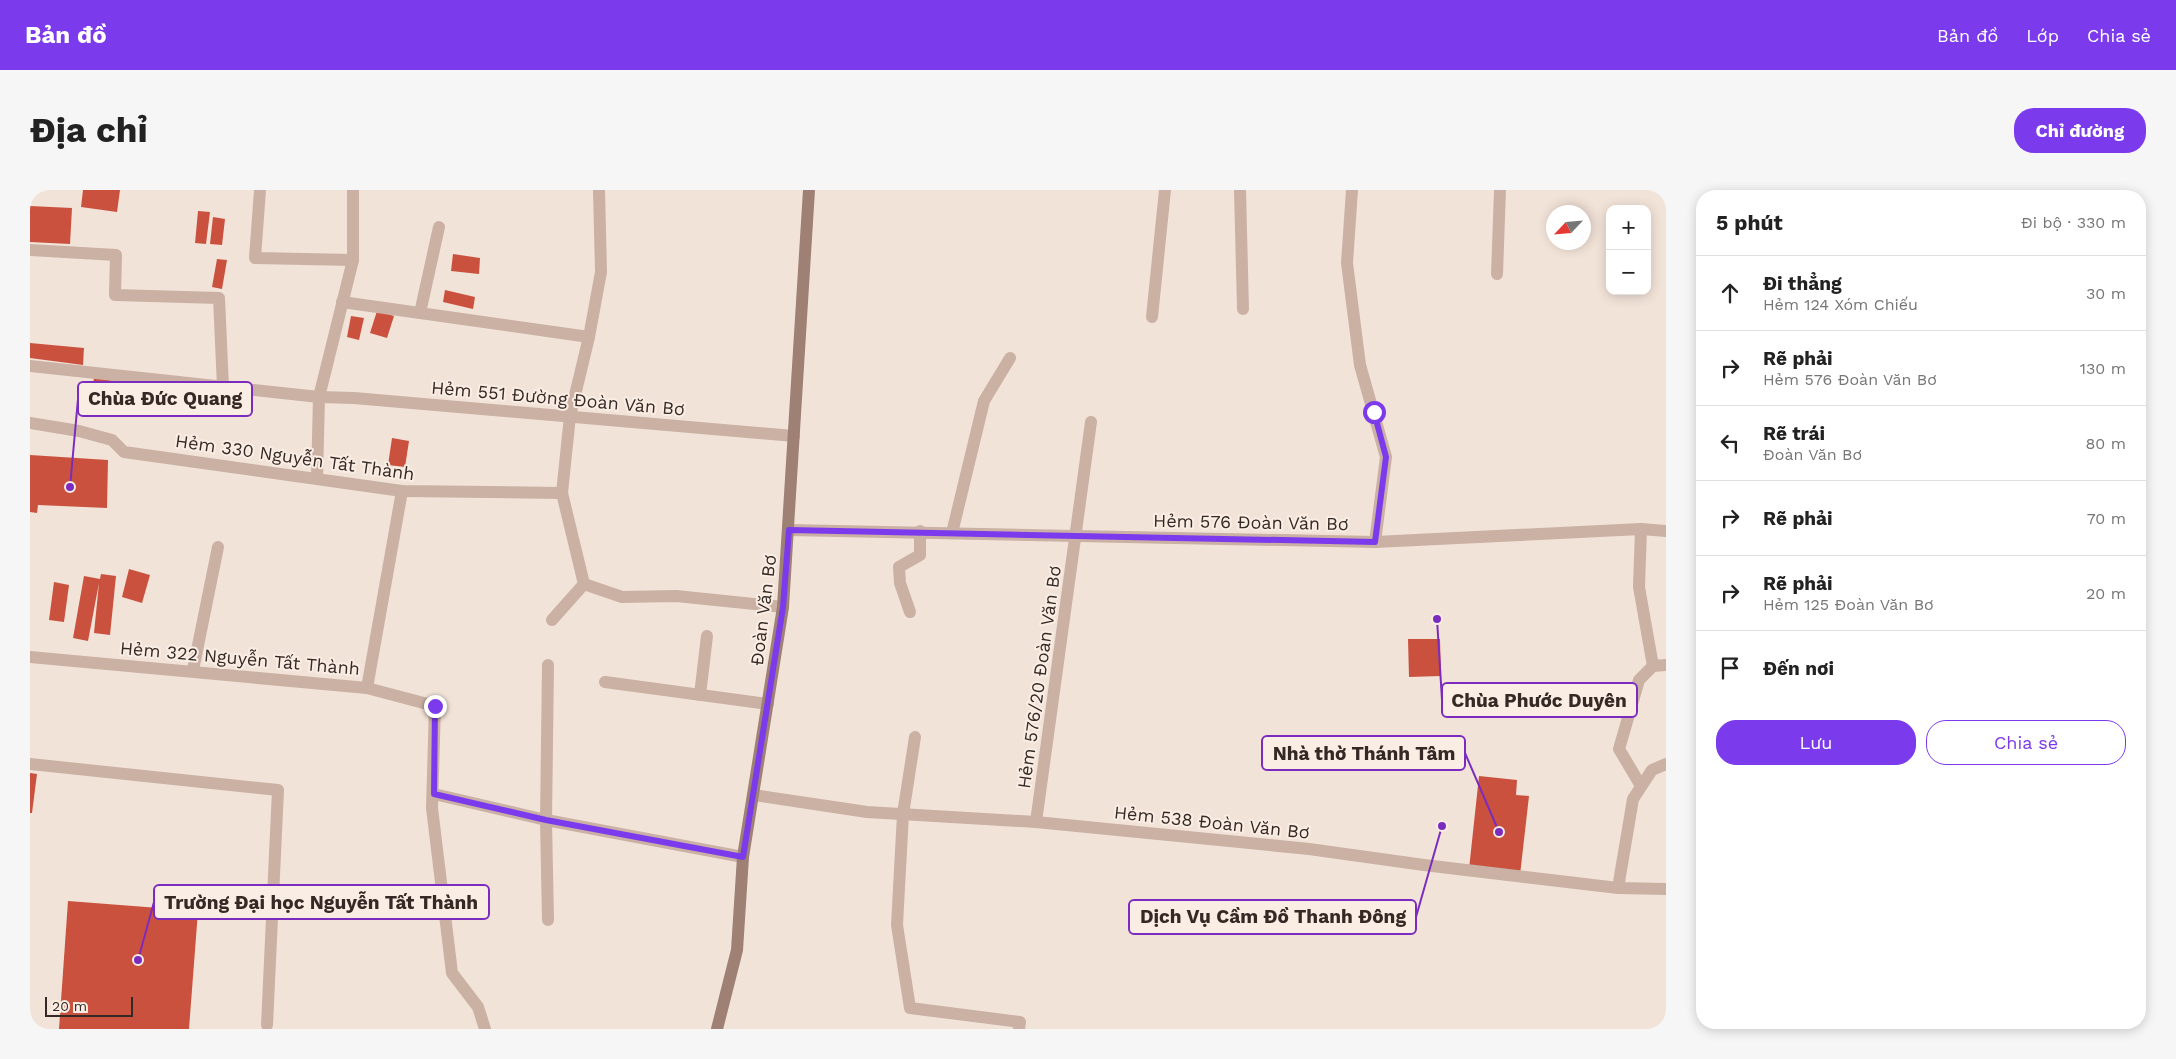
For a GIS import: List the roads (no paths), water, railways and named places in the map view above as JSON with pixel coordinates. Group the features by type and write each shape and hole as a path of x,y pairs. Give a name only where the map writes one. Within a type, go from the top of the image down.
{"street":[{"path":"260,190 255,258 353,260"},
{"path":"317,478 319,398 353,260 353,190"},
{"path":"584,584 562,493 570,416 589,337 601,272 599,190"},
{"name":"Đoàn Văn Bơ","path":"717,1029 736,950 743,857 783,607 809,190"},
{"path":"1152,317 1165,190"},
{"path":"1240,190 1243,309"},
{"path":"1352,190 1346,263 1360,365 1386,457 1375,542"},
{"path":"1497,274 1500,190"},
{"path":"420,313 439,227"},
{"path":"30,250 116,255 115,295 219,298 223,387"},
{"path":"342,302 589,337"},
{"path":"952,533 984,401 1010,358"},
{"name":"Hẻm 551 Đường Đoàn Văn Bơ","path":"30,366 319,398 354,398 794,436"},
{"path":"1076,537 1091,422"},
{"name":"Hẻm 330 Nguyễn Tất Thành","path":"30,423 79,430 112,440 124,452 402,491 562,493"},
{"name":"Hẻm 322 Nguyễn Tất Thành","path":"30,657 194,670 367,688 402,491"},
{"path":"1641,529 1639,587 1653,666"},
{"name":"Hẻm 576 Đoàn Văn Bơ","path":"789,530 920,531 1076,537 1375,542 1641,529 1666,531"},
{"path":"910,612 900,583 899,567 920,555 920,531"},
{"name":"Hẻm 576/20 Đoàn Văn Bơ","path":"1036,822 1076,537"},
{"path":"194,670 218,547"},
{"path":"584,584 622,597 676,596 783,607"},
{"path":"552,620 584,584"},
{"path":"700,695 707,636"},
{"path":"548,665 546,820 548,920"},
{"path":"1641,786 1619,749 1639,680 1653,666 1666,665"},
{"path":"605,682 768,704"},
{"path":"367,688 435,706 434,794 432,808 452,973 478,1007 485,1029"},
{"path":"915,737 903,814 897,925 910,1008 1020,1022 1019,1029"},
{"path":"30,764 278,790 267,1025"},
{"path":"1618,888 1633,799 1652,770 1666,764"},
{"path":"434,794 546,820 743,857"},
{"name":"Hẻm 538 Đoàn Văn Bơ","path":"754,795 867,812 1036,822 1309,849 1618,888 1666,889"}],"place":[{"name":"Chùa Đức Quang","path":"70,487"},
{"name":"Chùa Phước Duyên","path":"1437,619"},
{"name":"Dịch Vụ Cầm Đồ Thanh Đông","path":"1442,826"},
{"name":"Nhà thờ Thánh Tâm","path":"1499,832"},
{"name":"Trường Đại học Nguyễn Tất Thành","path":"138,960"}]}
